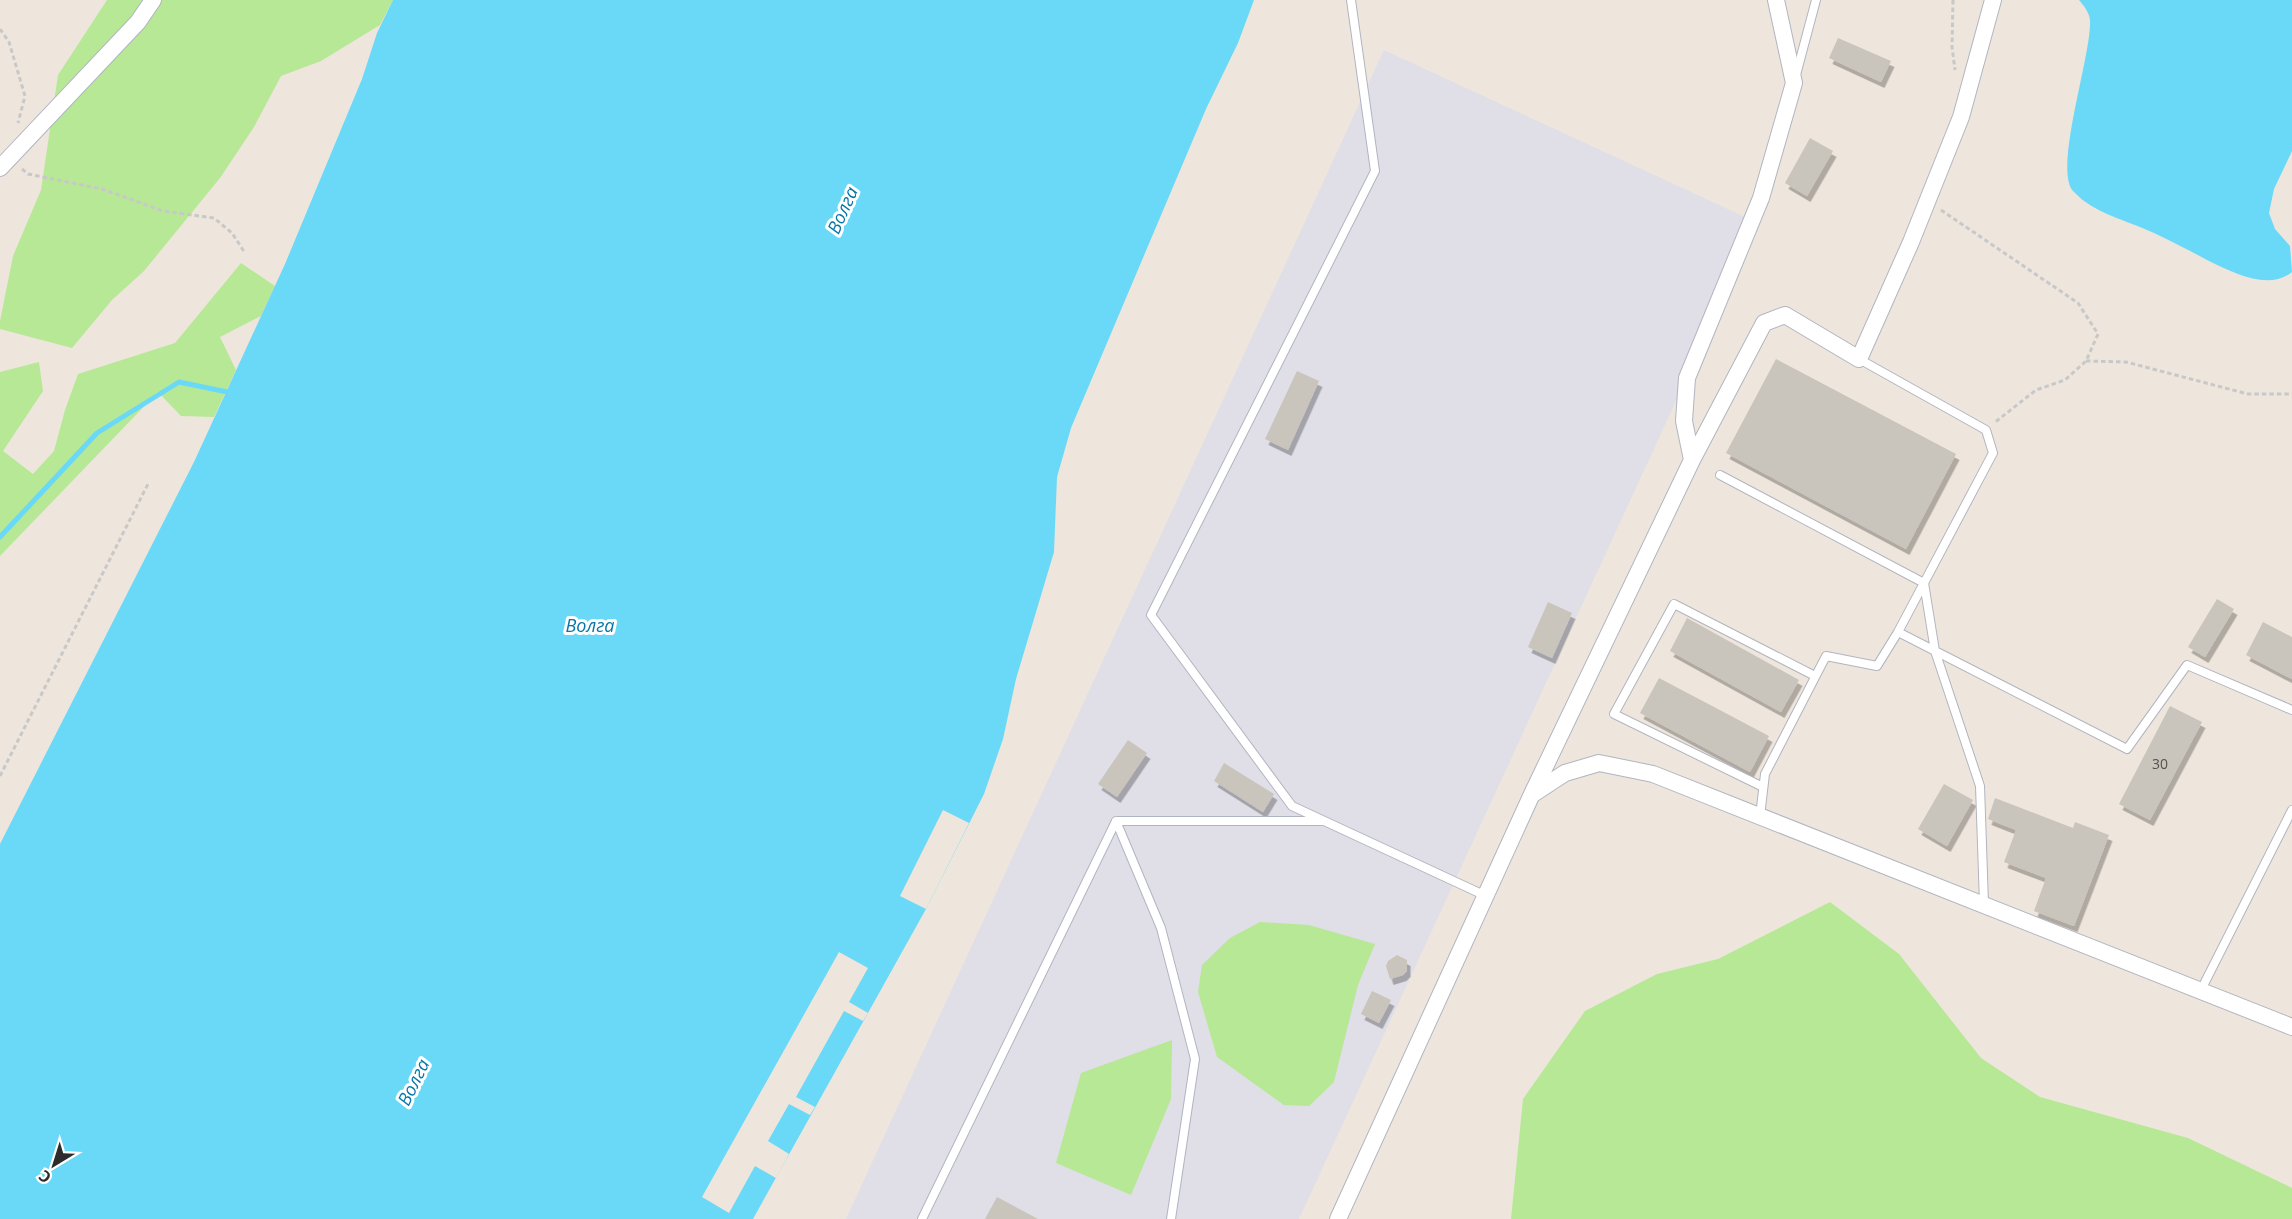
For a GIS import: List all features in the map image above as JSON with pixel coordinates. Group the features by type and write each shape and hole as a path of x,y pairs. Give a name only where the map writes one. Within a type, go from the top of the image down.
{"street":[{"path":"4,164 138,22 153,0"},
{"path":"1692,460 1684,421 1687,378 1761,198 1794,83 1776,0"},
{"path":"1338,1219 1532,794 1692,460 1764,323 1785,315 1859,359 1928,200 1961,117 1993,0"},
{"path":"1532,794 1565,773 1599,763 1653,774 2292,1027"}],"lane":[{"path":"1351,0 1375,171 1151,615 1292,806 1486,896"},
{"path":"1794,83 1816,0"},
{"path":"1760,816 1765,774 1826,656 1877,666 1898,632 1994,453 1986,430 1859,359"},
{"path":"1720,475 1924,583"},
{"path":"1924,583 1935,651 1980,786 1984,904"},
{"path":"1763,787 1614,714 1674,604 1815,676"},
{"path":"1898,632 2127,749 2187,665 2292,710"},
{"path":"2201,990 2292,810"},
{"path":"1116,821 1324,821"},
{"path":"922,1219 1116,821"},
{"path":"1116,821 1161,928 1195,1059 1171,1219"}],"path":[{"path":"1953,0 1952,47 1955,70"},
{"path":"0,29 9,42 26,96 17,128"},
{"path":"4,164 28,174 102,189 163,211 214,218 232,233 245,253"},
{"path":"1928,200 2078,303 2098,334 2086,361 2065,380 2036,390 1986,430"},
{"path":"2086,361 2126,362 2248,394 2292,394"},
{"path":"0,776 148,484"}],"shaded area":[{"path":"1384,50 1758,223 1299,1219 846,1219"}],"green space":[{"path":"107,0 393,0 380,25 321,61 281,76 254,127 220,178 144,271 112,300 72,348 0,329 0,321 13,256 41,190 58,75"},
{"path":"241,263 275,286 261,316 220,337 236,370 214,417 181,416 158,392 0,556 0,372 39,362 43,391 3,451 33,474 54,451 78,374 175,343"},
{"path":"1830,902 1899,954 1981,1058 2040,1097 2188,1138 2292,1188 2292,1219 1511,1219 1523,1099 1585,1011 1657,974 1718,959"},
{"path":"1260,922 1309,925 1375,944 1358,985 1334,1082 1309,1106 1284,1105 1217,1057 1198,992 1202,965 1230,938"},
{"path":"1172,1040 1171,1099 1131,1195 1056,1163 1081,1073"}],"water":[{"name":"Волга","path":"393,0 1254,0 1238,43 1206,109 1071,428 1057,477 1054,552 1016,679 1003,739 984,794 926,909 753,1219 0,1219 0,844 194,462 285,264 362,79 377,33"},
{"path":"2079,0 2292,0 2292,151 2274,189 2269,213 2275,229 2290,246 2292,272 2273,280 2241,275 2154,233 2101,211 2081,199 2073,191 2068,179 2070,136 2090,20"}],"pier":[{"path":"943,810 969,823 926,909 900,896"},
{"path":"839,952 868,968 849,1002 868,1013 863,1021 844,1011 796,1097 815,1107 810,1115 789,1104 768,1141 789,1154 776,1178 755,1166 729,1213 702,1197"}],"building":[{"path":"1838,38 1891,61 1881,82 1829,58"},
{"path":"1810,138 1833,151 1807,196 1785,183"},
{"path":"1776,359 1956,454 1906,549 1726,453"},
{"path":"1297,371 1319,381 1288,450 1265,439"},
{"path":"2217,599 2234,609 2205,657 2188,647"},
{"path":"1548,602 1572,613 1552,658 1528,647"},
{"path":"1687,618 1799,680 1781,712 1670,651"},
{"path":"2263,622 2292,637 2292,679 2246,655"},
{"path":"1659,678 1769,736 1750,772 1640,713"},
{"path":"2170,706 2202,722 2150,820 2119,804"},
{"path":"1128,740 1147,753 1117,797 1098,784"},
{"path":"1224,763 1274,794 1263,812 1214,781"},
{"path":"1944,784 1973,800 1947,846 1918,829"},
{"path":"1995,798 2073,828 2075,822 2109,835 2074,926 2034,911 2046,878 2004,862 2016,830 1988,819"},
{"path":"1397,955 1407,960 1407,971 1403,975 1390,979 1386,966 1388,961"},
{"path":"1372,991 1391,1000 1379,1023 1361,1014"},
{"path":"997,1197 1038,1219 985,1219"}],"waterway":[{"path":"0,537 97,433 179,382 232,393"}]}
